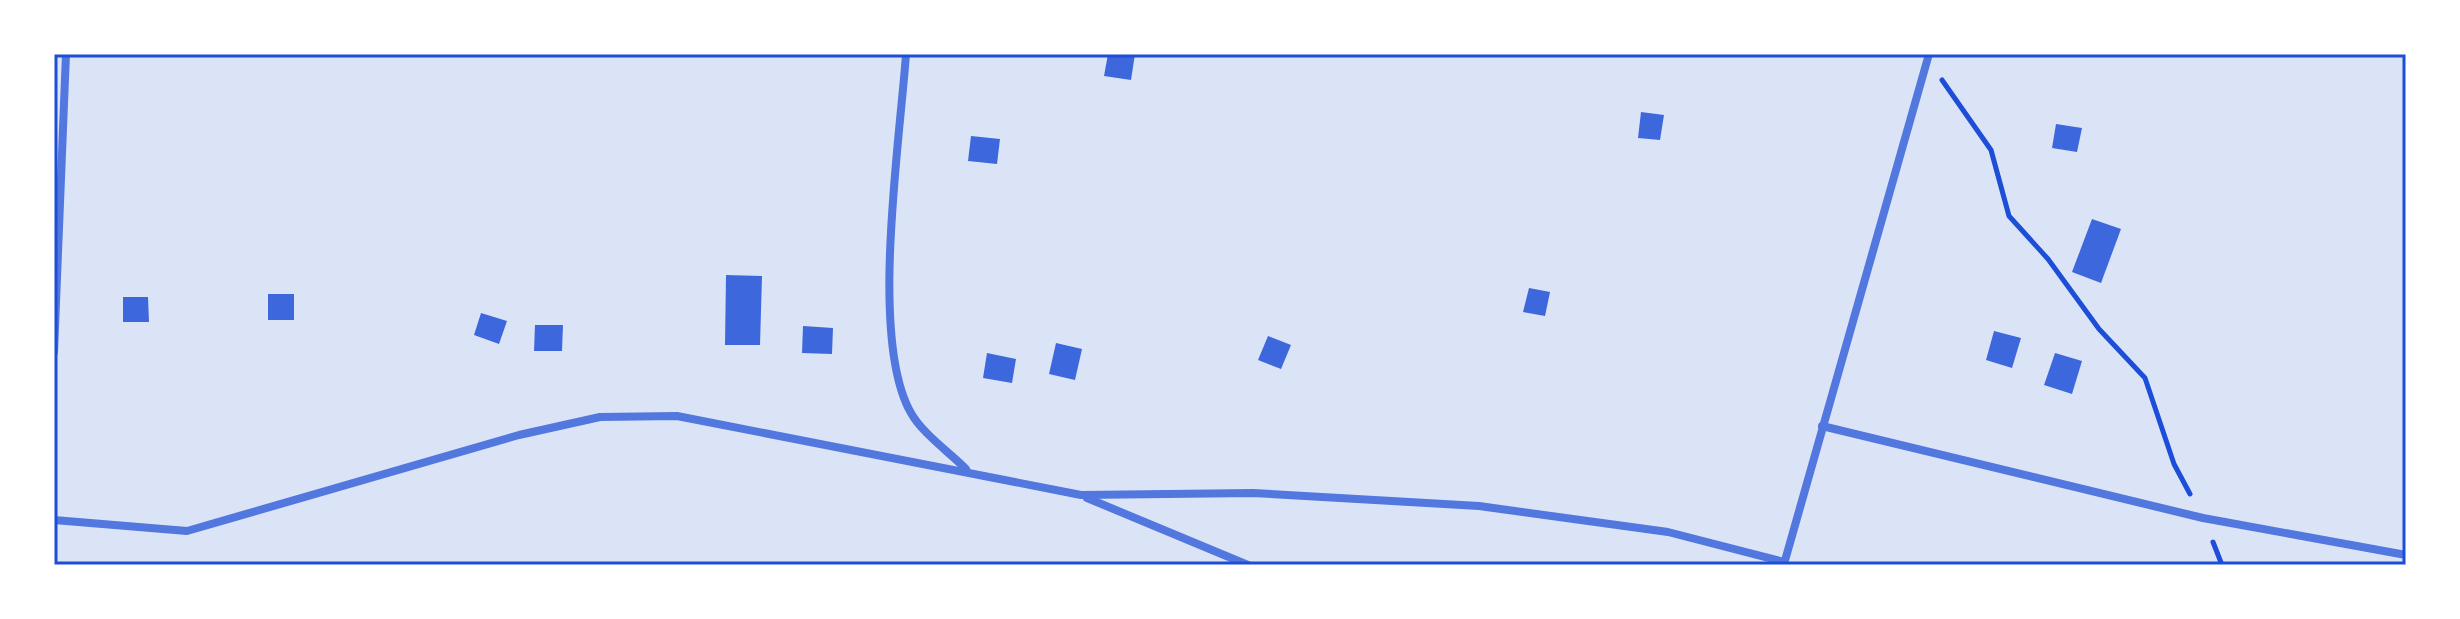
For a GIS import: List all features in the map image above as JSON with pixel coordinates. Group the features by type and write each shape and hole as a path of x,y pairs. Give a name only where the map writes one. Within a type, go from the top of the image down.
{"street":[{"path":"54,352 66,54"},
{"path":"906,54 888,304 895,370 911,414 967,470"},
{"path":"1081,495 1253,493 1479,506 1668,532 1784,564 1928,57"},
{"path":"54,520 187,531 489,444 600,417 677,416 912,464 967,470 1081,495 1248,565"},
{"path":"1822,426 2203,518 2406,555"}],"path":[{"path":"1928,57 1991,150 2009,216 2048,259 2099,329 2145,378 2174,464 2203,518 2222,565"}],"shaded area":[{"path":"54,54 2406,54 2406,565 54,565"}],"building":[{"path":"1108,54 1135,54 1131,80 1104,76"},
{"path":"1641,112 1664,115 1660,140 1638,138"},
{"path":"2056,124 2082,128 2077,152 2052,148"},
{"path":"971,136 1000,139 997,164 968,161"},
{"path":"2092,219 2121,229 2101,283 2072,272"},
{"path":"726,275 762,276 760,345 725,345"},
{"path":"1529,288 1550,292 1545,316 1523,312"},
{"path":"268,294 294,294 294,320 268,320"},
{"path":"123,297 148,297 149,322 123,322"},
{"path":"481,313 507,321 499,344 474,335"},
{"path":"535,325 563,325 562,351 534,351"},
{"path":"803,326 833,328 832,354 802,353"},
{"path":"1994,331 2021,338 2012,368 1986,360"},
{"path":"1268,336 1291,345 1281,369 1258,360"},
{"path":"1056,343 1082,349 1075,380 1049,374"},
{"path":"987,353 1016,359 1012,383 983,378"},
{"path":"2055,353 2082,361 2072,394 2044,385"}]}
